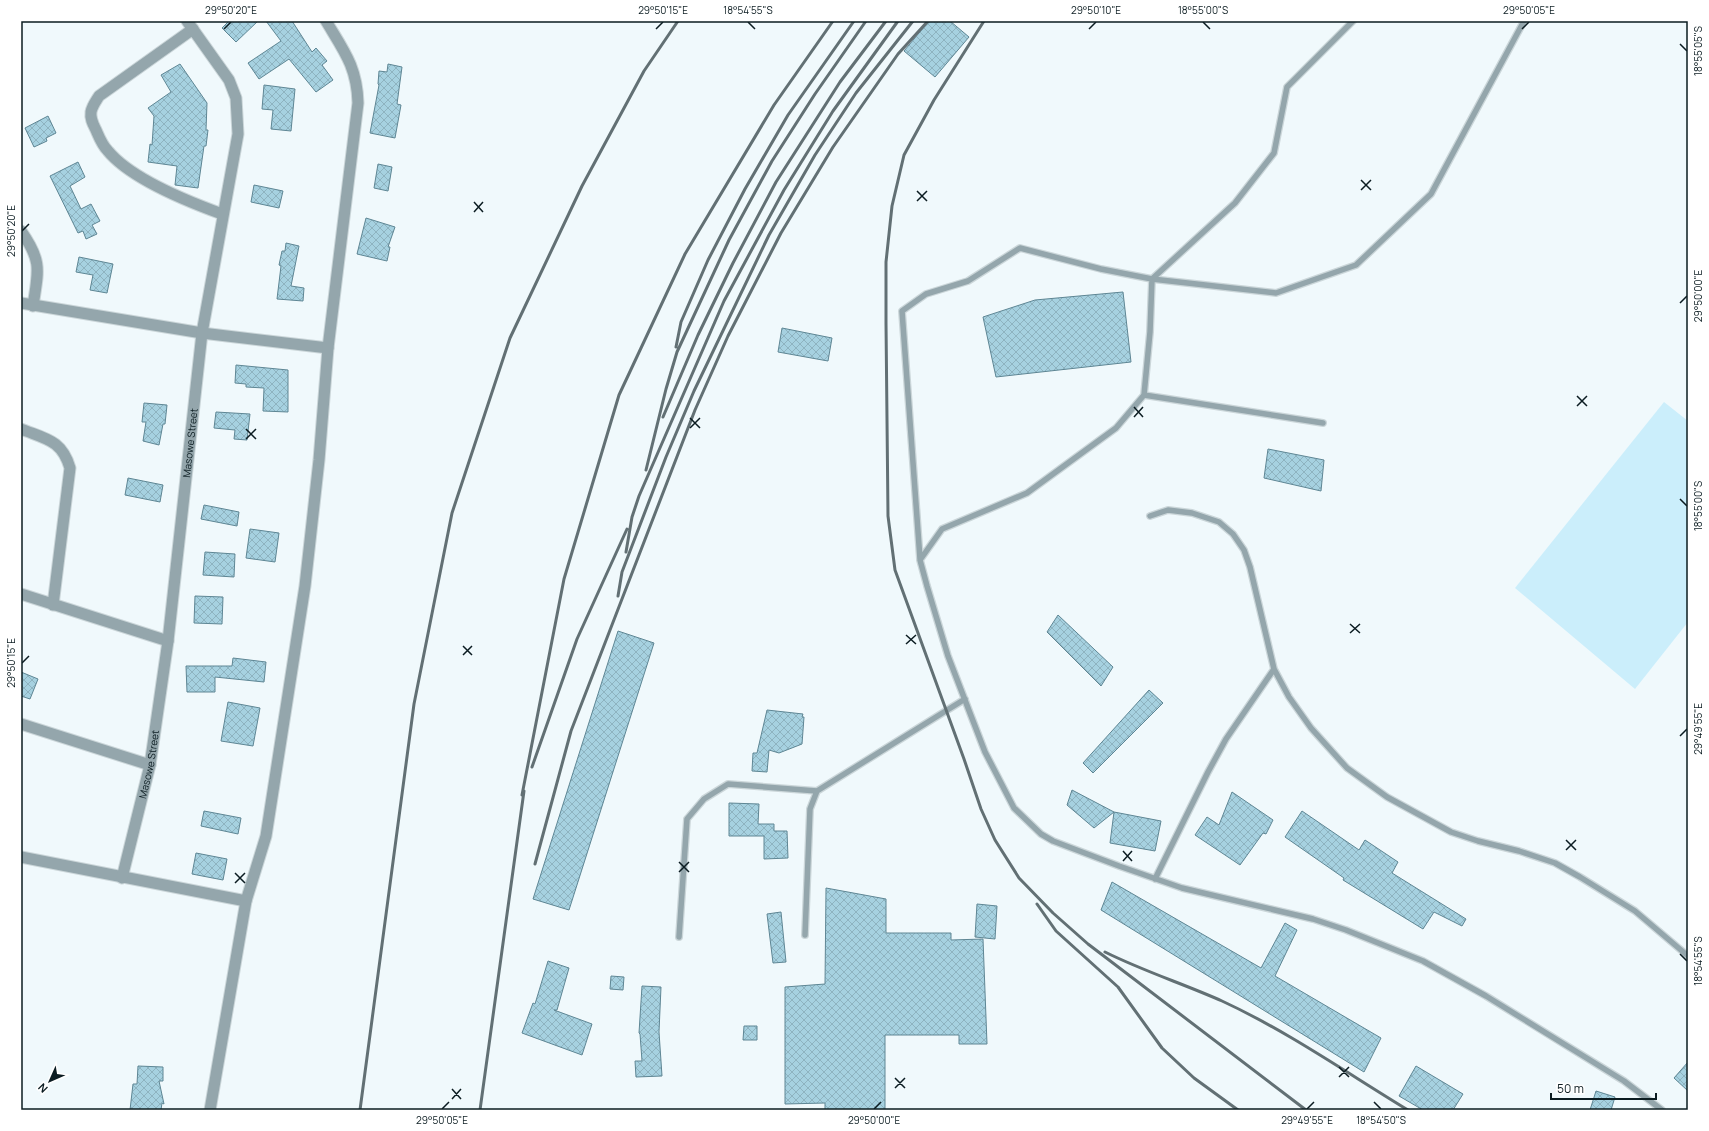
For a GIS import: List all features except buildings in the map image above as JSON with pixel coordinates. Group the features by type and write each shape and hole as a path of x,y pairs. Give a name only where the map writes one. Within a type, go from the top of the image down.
{"street":[{"path":"210,1110 246,902 266,836 305,586 319,460 328,348 358,103 357,86 349,58 326,21"},
{"path":"190,25 99,96 91,112 91,120 100,140 107,150 127,168 168,191 203,208 222,214"},
{"name":"Masowe Street","path":"122,878 150,765 168,641 202,333 222,214 235,158 238,134 236,98 229,80 190,25"},
{"path":"21,231 35,254 38,270 33,306"},
{"path":"21,303 202,333 328,348"},
{"path":"21,430 57,444 67,456 70,468 54,605"},
{"path":"21,594 168,641"},
{"path":"21,724 150,765"},
{"path":"21,857 246,902"}],"lane":[{"path":"920,560 942,529 1027,493 1116,428 1144,395 1150,332 1152,279 1235,203 1274,153 1287,87 1353,21"},
{"path":"1524,21 1432,194 1356,265 1276,293 1152,279 1101,269 1020,248 968,281 926,294 902,311 920,560 948,656 985,752 1014,808 1041,834 1053,841 1155,879 1208,895 1313,919 1346,930 1423,961 1486,996 1624,1080 1662,1110"},
{"path":"1144,395 1323,423"},
{"path":"1150,516 1168,510 1192,512 1219,522 1233,534 1244,550 1250,567 1274,669 1289,697 1311,728 1347,768 1386,797 1450,832 1478,841 1519,851 1555,863 1634,911 1688,956"},
{"path":"1155,879 1208,772 1226,740 1274,669"},
{"path":"805,935 810,808 817,791 965,699"},
{"path":"680,937 687,819 704,799 728,784 817,791"}],"shaded area":[{"path":"1664,402 1688,421 1688,622 1635,689 1515,588"}],"railway":[{"path":"360,1110 414,704 452,513 510,338 582,186 644,71 678,21"},
{"path":"522,795 564,579 619,395 685,254 774,105 833,21"},
{"path":"676,347 681,322 708,260 745,189 788,115 854,21"},
{"path":"646,470 666,389 677,352 729,240 772,161 815,94 866,21"},
{"path":"663,417 698,335 733,263 776,182 840,82 886,21"},
{"path":"626,552 632,517 639,496 724,301 784,190 833,111 898,21"},
{"path":"618,596 622,572 666,457 694,391 769,235 815,155 856,93 913,21"},
{"path":"535,864 571,731 695,410 728,336 781,233 833,147 898,54 928,21"},
{"path":"984,21 934,100 904,155 892,206 886,262 886,323 888,516 895,570 981,809 995,840 1019,878 1053,913 1088,944 1306,1110"},
{"path":"532,767 577,639 627,529"},
{"path":"480,1110 524,791"},
{"path":"1037,904 1056,931 1118,987 1162,1048 1194,1078 1238,1110"},
{"path":"1105,952 1222,1001 1270,1025 1408,1110"}]}
